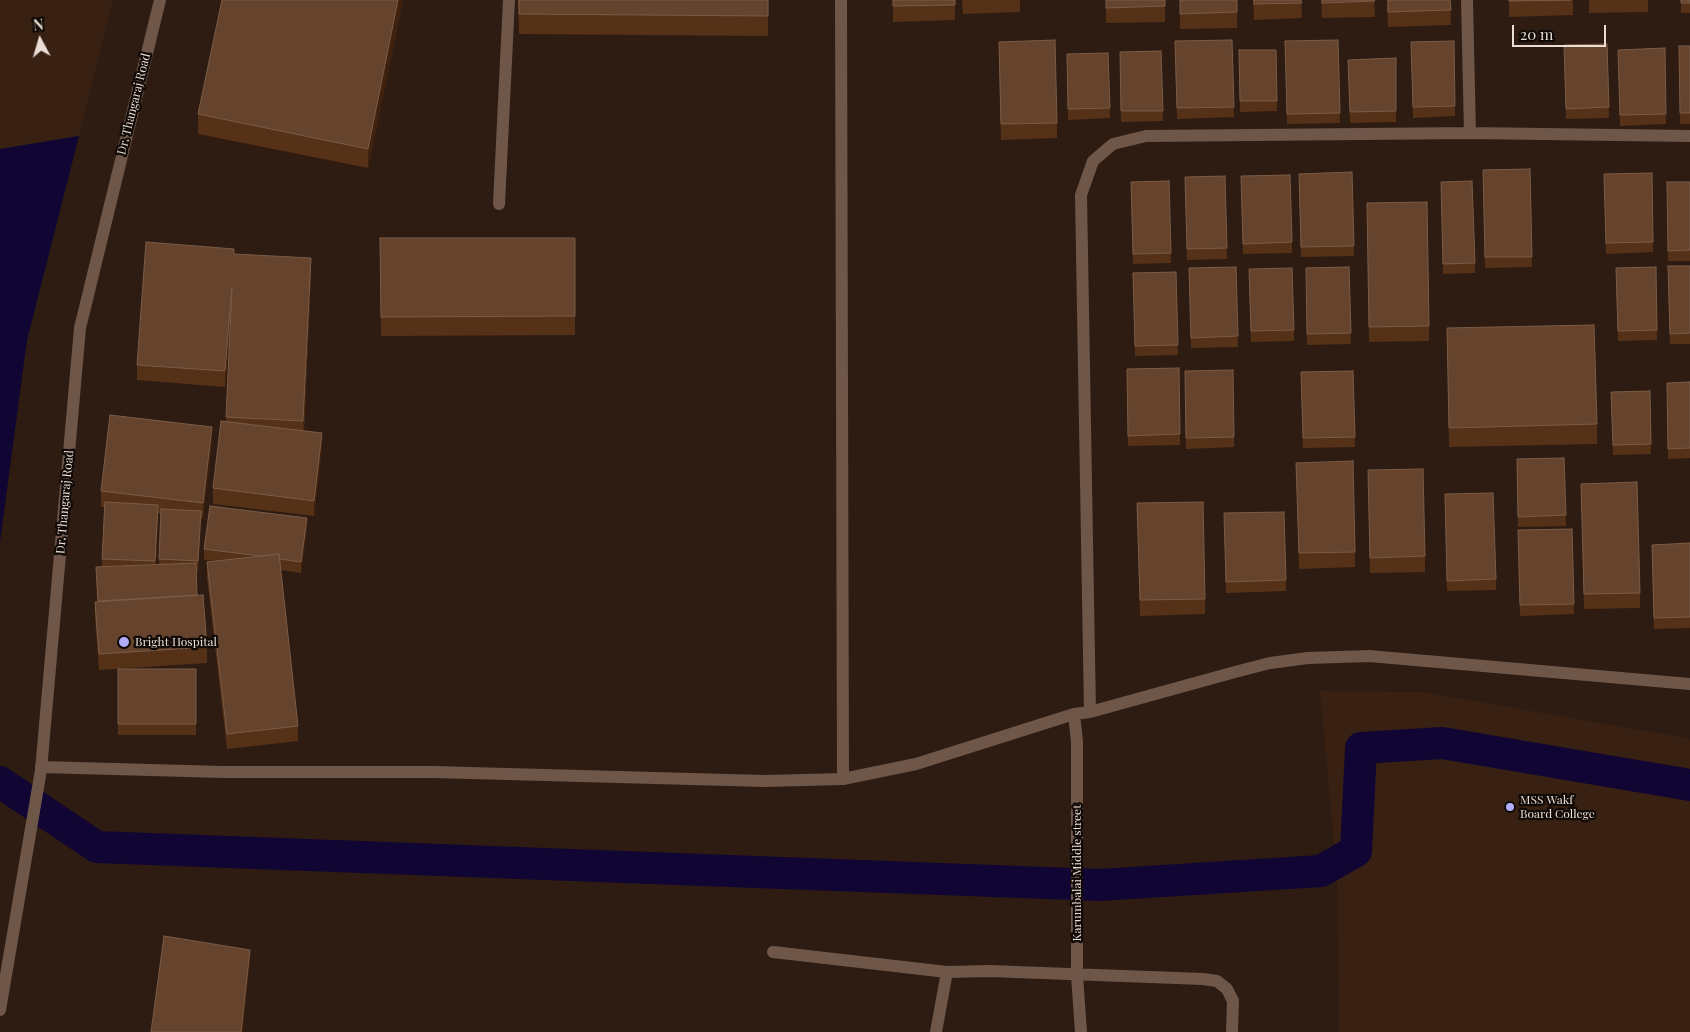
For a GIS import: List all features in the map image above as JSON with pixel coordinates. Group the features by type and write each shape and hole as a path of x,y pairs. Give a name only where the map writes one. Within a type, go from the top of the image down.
{"street":[{"name":"Dr. Thangaraj Road","path":"0,1010 41,769 80,328 160,0"},
{"path":"499,204 509,0"},
{"path":"841,0 843,779"},
{"path":"1467,0 1470,133"},
{"path":"1090,712 1081,195 1093,160 1113,144 1146,136 1470,133 1690,136"},
{"path":"41,769 223,772 434,772 765,781 843,779 916,764 1074,714 1090,712 1270,663 1308,658 1368,656 1690,684"},
{"name":"Karumbalai Middle street","path":"1074,714 1076,742 1077,975 1081,1032"},
{"path":"773,952 946,972 990,971 1203,979 1218,982 1226,989 1232,1001 1232,1032"},
{"path":"936,1032 946,972"}],"shaded area":[{"path":"0,0 113,0 79,136 0,149"},
{"path":"79,136 27,340 0,542 0,149"},
{"name":"MSS Wakf Board College","path":"1320,691 1422,692 1686,738 1690,741 1690,1032 1339,1032 1337,874"}],"building":[{"path":"222,0 398,0 368,149 198,114"},
{"path":"519,0 768,0 768,16 519,14"},
{"path":"893,0 955,0 955,5 893,6"},
{"path":"1106,0 1165,0 1165,6 1106,8"},
{"path":"1180,0 1237,0 1237,12 1180,14"},
{"path":"1254,0 1301,0 1302,3 1254,4"},
{"path":"1322,0 1374,0 1375,1 1322,3"},
{"path":"1388,0 1450,0 1451,10 1388,12"},
{"path":"1509,0 1571,0 1509,1"},
{"path":"1681,0 1690,0 1690,3 1681,3"},
{"path":"1055,40 1057,123 1001,124 999,42"},
{"path":"1232,40 1234,107 1177,108 1175,41"},
{"path":"1338,40 1340,113 1287,114 1285,41"},
{"path":"1454,41 1455,106 1413,107 1411,42"},
{"path":"1607,44 1609,107 1566,109 1564,45"},
{"path":"1679,46 1690,46 1690,113 1680,113"},
{"path":"1665,48 1666,114 1620,115 1618,50"},
{"path":"1239,50 1276,50 1277,101 1240,101"},
{"path":"1161,51 1163,111 1121,111 1120,52"},
{"path":"1108,53 1110,108 1068,109 1067,54"},
{"path":"1396,58 1396,111 1350,112 1348,60"},
{"path":"1530,169 1532,257 1485,257 1483,170"},
{"path":"1352,172 1354,246 1301,247 1299,174"},
{"path":"1652,173 1653,242 1606,243 1604,174"},
{"path":"1290,175 1292,242 1243,244 1241,176"},
{"path":"1225,176 1227,248 1187,249 1185,177"},
{"path":"1169,181 1171,253 1133,254 1131,182"},
{"path":"1472,181 1475,263 1443,264 1441,182"},
{"path":"1667,182 1690,182 1690,250 1668,251"},
{"path":"1427,202 1429,326 1369,327 1367,203"},
{"path":"380,238 575,238 575,316 381,317"},
{"path":"146,242 234,249 234,254 311,258 303,421 226,417 232,288 225,371 137,365"},
{"path":"1668,266 1690,266 1690,333 1670,334"},
{"path":"1236,267 1238,336 1191,338 1189,268"},
{"path":"1349,267 1351,333 1307,334 1306,268"},
{"path":"1656,267 1657,330 1618,331 1616,268"},
{"path":"1292,268 1294,330 1251,331 1249,269"},
{"path":"1176,272 1178,345 1135,346 1133,273"},
{"path":"1594,325 1597,424 1449,428 1447,328"},
{"path":"1179,368 1180,434 1128,436 1127,369"},
{"path":"1233,370 1234,437 1186,438 1185,371"},
{"path":"1353,371 1355,437 1303,438 1301,372"},
{"path":"1690,382 1690,448 1668,449 1667,383"},
{"path":"1650,391 1651,444 1613,445 1611,392"},
{"path":"110,415 212,427 203,503 101,491"},
{"path":"221,421 322,433 314,501 213,488"},
{"path":"1564,458 1566,515 1518,517 1517,459"},
{"path":"1353,461 1355,552 1299,553 1296,463"},
{"path":"1423,469 1425,556 1370,558 1368,470"},
{"path":"1637,482 1640,593 1584,594 1581,484"},
{"path":"1493,493 1496,579 1447,581 1445,494"},
{"path":"105,502 158,505 155,561 102,559"},
{"path":"1203,502 1205,599 1140,600 1137,503"},
{"path":"210,506 307,518 301,562 280,559 279,554 260,556 204,549"},
{"path":"161,509 201,511 198,561 159,559"},
{"path":"1284,512 1286,580 1226,582 1224,513"},
{"path":"1572,529 1574,604 1520,605 1518,530"},
{"path":"1690,543 1690,617 1654,618 1652,545"},
{"path":"279,554 298,726 227,734 207,562"},
{"path":"196,563 197,595 98,601 96,567"},
{"path":"203,595 207,647 99,654 95,602"},
{"path":"118,669 196,669 196,724 118,724"},
{"path":"164,936 250,950 241,1032 151,1032"}],"waterway":[{"path":"0,782 97,847 1099,885 1321,871 1356,851 1361,748 1442,743 1690,785"}],"place":[{"name":"Bright Hospital","path":"124,642"},
{"name":"MSS Wakf Board College","path":"1510,807"}]}
